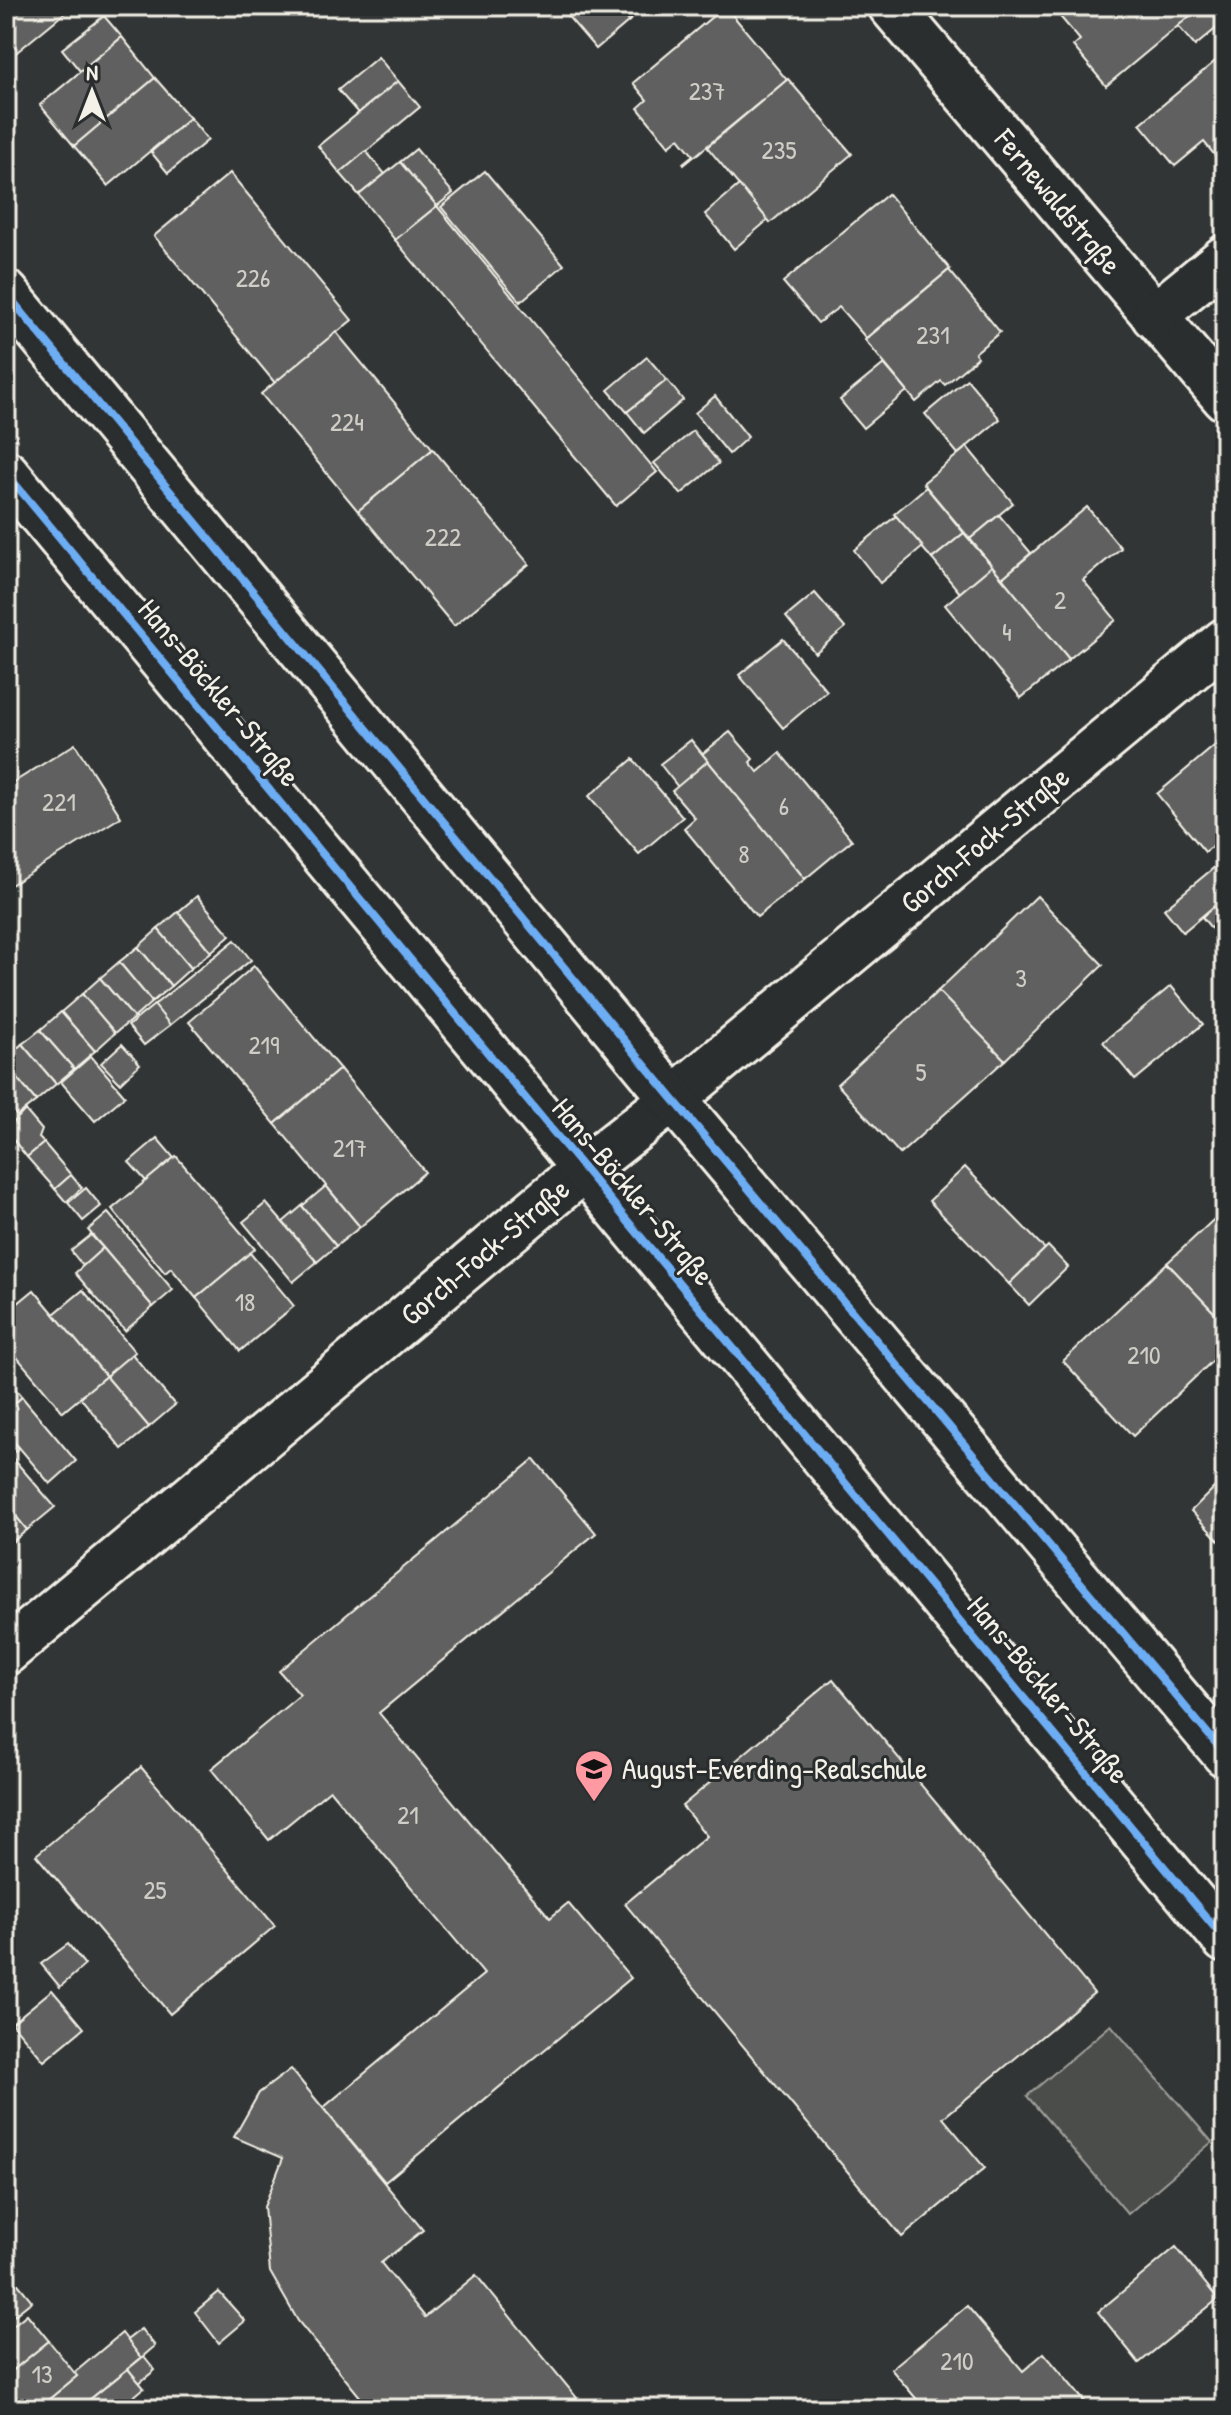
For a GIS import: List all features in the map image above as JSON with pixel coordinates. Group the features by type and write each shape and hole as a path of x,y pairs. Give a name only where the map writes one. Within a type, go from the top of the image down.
{"main road":[{"name":"Fernewaldstraße","path":"891,6 1225,398"},
{"path":"1154,316 1225,258"},
{"path":"6,293 673,1099 1225,1754"},
{"name":"Hans-Böckler-Straße","path":"6,473 1225,1940"},
{"name":"Gorch-Fock-Straße","path":"6,1652 584,1169 673,1099 1225,641"}],"shaded area":[{"path":"1111,2025 1212,2142 1128,2214 1027,2096"}],"building":[{"path":"6,6 73,6 6,61"},
{"path":"559,6 617,6 629,21 596,49"},
{"path":"617,6 646,6 629,21"},
{"path":"725,6 787,80 684,165 693,155 679,138 669,146 638,108 647,100 633,83"},
{"path":"1051,6 1202,6 1106,86 1073,46 1080,40"},
{"path":"1202,6 1225,6 1225,21 1195,46 1178,26"},
{"path":"104,16 122,37 80,71 62,49"},
{"path":"122,37 155,78 74,146 40,105"},
{"path":"1225,53 1225,161 1222,164 1204,142 1175,166 1140,124"},
{"path":"378,57 398,81 358,113 338,90"},
{"path":"155,78 190,118 108,186 74,146"},
{"path":"788,79 852,154 770,223 707,147"},
{"path":"398,81 420,107 340,173 318,146"},
{"path":"190,118 208,140 168,173 151,152"},
{"path":"416,149 453,193 437,206 400,162"},
{"path":"366,151 385,174 359,195 340,173"},
{"path":"400,162 437,206 395,240 359,195"},
{"path":"485,171 564,265 520,302 441,207"},
{"path":"230,173 352,320 275,383 154,236"},
{"path":"739,185 768,220 734,249 705,214"},
{"path":"888,194 950,269 866,338 839,307 818,323 783,282"},
{"path":"437,206 657,472 616,506 395,240"},
{"path":"949,270 1000,332 975,353 978,357 945,385 941,381 916,402 865,340"},
{"path":"336,332 433,449 358,511 261,394"},
{"path":"647,357 667,380 627,412 608,390"},
{"path":"884,364 907,391 863,428 840,400"},
{"path":"967,379 1000,419 958,454 925,414"},
{"path":"667,380 683,400 644,433 627,412"},
{"path":"715,396 748,437 729,454 695,413"},
{"path":"693,431 719,463 681,494 654,463"},
{"path":"967,447 1013,503 970,539 923,483"},
{"path":"433,449 529,564 454,626 358,511"},
{"path":"926,487 964,533 932,559 894,514"},
{"path":"1087,507 1121,548 1083,580 1116,620 1069,659 1002,578"},
{"path":"999,515 1031,553 1002,578 970,539"},
{"path":"896,516 923,547 880,583 854,550"},
{"path":"964,533 992,566 960,593 932,559"},
{"path":"992,566 1069,659 1021,698 945,605"},
{"path":"815,593 845,628 815,653 786,617"},
{"path":"783,639 827,691 783,728 739,675"},
{"path":"730,732 753,759 750,762 758,772 780,753 852,840 805,879 702,754"},
{"path":"1225,737 1225,836 1205,852 1157,794"},
{"path":"691,740 708,761 678,787 660,764"},
{"path":"75,744 121,817 6,888 6,787"},
{"path":"633,759 683,817 639,854 589,796"},
{"path":"708,761 805,879 757,917 684,828 695,818 672,791"},
{"path":"1222,861 1225,865 1225,897 1183,932 1164,909"},
{"path":"197,896 230,935 211,952 178,912"},
{"path":"1037,896 1103,965 1005,1060 938,991"},
{"path":"1225,897 1225,945 1202,917"},
{"path":"178,912 211,952 191,968 158,929"},
{"path":"158,929 191,968 171,986 138,947"},
{"path":"235,940 251,960 170,1025 154,1005"},
{"path":"138,947 171,986 152,1002 119,962"},
{"path":"119,962 152,1002 134,1018 100,978"},
{"path":"254,966 340,1069 275,1124 189,1022"},
{"path":"100,978 134,1018 115,1033 82,994"},
{"path":"1171,986 1203,1024 1135,1080 1103,1042"},
{"path":"938,991 1005,1060 900,1154 837,1084"},
{"path":"82,994 115,1033 95,1051 61,1012"},
{"path":"154,1005 170,1025 144,1045 128,1026"},
{"path":"61,1012 95,1051 74,1069 40,1030"},
{"path":"40,1030 74,1069 56,1084 22,1044"},
{"path":"22,1044 56,1084 36,1101 6,1065 6,1058"},
{"path":"122,1044 140,1064 120,1083 101,1063"},
{"path":"91,1056 125,1096 95,1121 61,1082"},
{"path":"6,1065 36,1101 17,1116 6,1103"},
{"path":"340,1069 425,1172 360,1227 275,1124"},
{"path":"25,1110 42,1130 39,1138 44,1143 27,1157 6,1131"},
{"path":"157,1138 174,1158 146,1181 129,1162"},
{"path":"44,1143 71,1175 55,1189 27,1157"},
{"path":"176,1156 255,1249 196,1298 171,1268 165,1273 112,1209"},
{"path":"965,1167 1045,1249 1009,1284 929,1201"},
{"path":"71,1175 82,1188 66,1202 55,1189"},
{"path":"326,1186 360,1227 336,1246 302,1206"},
{"path":"86,1188 101,1206 83,1221 68,1203"},
{"path":"266,1203 317,1262 293,1282 243,1222"},
{"path":"302,1206 336,1246 317,1262 283,1222"},
{"path":"1225,1209 1225,1324 1167,1263"},
{"path":"108,1213 173,1290 153,1307 88,1230"},
{"path":"91,1235 103,1248 83,1266 71,1251"},
{"path":"1048,1246 1068,1267 1029,1305 1009,1284"},
{"path":"103,1248 153,1307 125,1331 75,1273"},
{"path":"250,1253 294,1306 240,1351 196,1298"},
{"path":"1167,1263 1225,1324 1225,1349 1133,1436 1063,1361"},
{"path":"34,1290 106,1376 63,1412 6,1344 6,1313"},
{"path":"83,1290 135,1352 106,1376 54,1314"},
{"path":"132,1354 175,1405 149,1427 106,1376"},
{"path":"106,1376 149,1427 122,1449 80,1397"},
{"path":"6,1378 22,1397 6,1411"},
{"path":"22,1397 76,1461 50,1484 6,1432 6,1411"},
{"path":"6,1432 19,1448 6,1458"},
{"path":"10,1455 55,1507 27,1530 6,1504 6,1458"},
{"path":"534,1459 596,1533 379,1713 550,1918 568,1903 631,1978 385,2182 323,2108 484,1974 330,1790 269,1840 211,1769 300,1695 279,1671"},
{"path":"1220,1482 1225,1487 1225,1547 1191,1511"},
{"path":"6,1504 27,1530 6,1547"},
{"path":"833,1679 1094,1993 943,2118 985,2168 902,2237 625,1904 707,1836 682,1806"},
{"path":"141,1767 275,1926 170,2014 36,1855"},
{"path":"68,1944 85,1965 60,1987 41,1964"},
{"path":"52,1990 84,2028 44,2061 12,2023"},
{"path":"291,2069 423,2230 381,2263 425,2317 476,2275 586,2409 370,2409 298,2321 270,2272 264,2207 283,2158 234,2137 259,2093"},
{"path":"1176,2247 1218,2299 1139,2363 1098,2312"},
{"path":"14,2279 32,2301 6,2322 6,2286"},
{"path":"219,2292 245,2321 219,2343 195,2312"},
{"path":"967,2306 1023,2371 1044,2353 1091,2409 925,2409 891,2369"},
{"path":"27,2314 49,2341 6,2376 6,2331"},
{"path":"141,2329 155,2346 141,2358 127,2340"},
{"path":"122,2333 141,2358 78,2409 47,2409 43,2404"},
{"path":"49,2341 77,2376 37,2409 6,2409 6,2376"},
{"path":"144,2356 155,2370 139,2383 128,2369"},
{"path":"128,2369 144,2388 119,2409 78,2409"}],"cycle path":[{"path":"6,293 673,1099 1225,1754"},
{"path":"6,473 1225,1940"}],"place":[{"name":"August-Everding-Realschule","path":"594,1803"}]}
